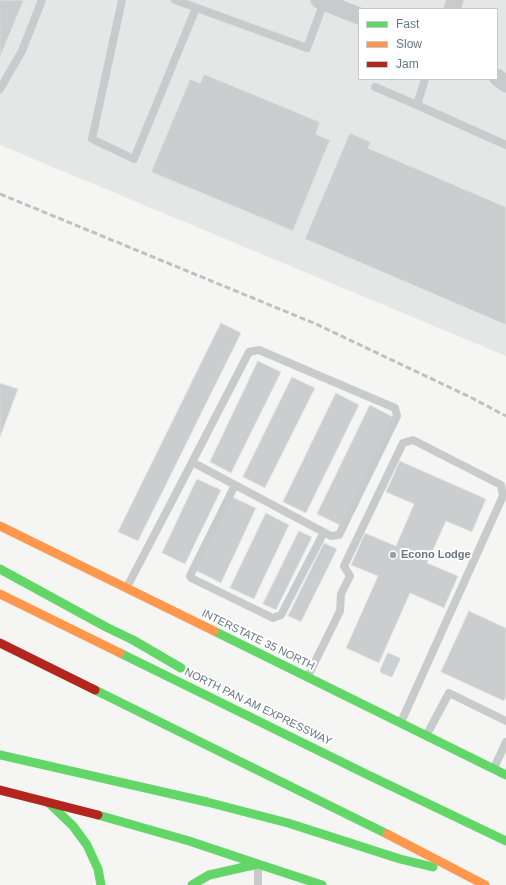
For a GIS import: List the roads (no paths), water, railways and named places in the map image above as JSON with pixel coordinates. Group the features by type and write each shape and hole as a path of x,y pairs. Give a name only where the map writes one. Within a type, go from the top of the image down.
{"main road":[{"name":"INTERSTATE 35 NORTH","path":"0,526 506,775"},
{"path":"0,569 106,627 133,640 188,672"},
{"name":"NORTH PAN AM EXPRESSWAY","path":"0,594 366,774 506,841"},
{"path":"0,643 388,834 485,885"},
{"path":"249,707 366,774"},
{"path":"0,755 207,802 281,821 400,859 462,873"},
{"path":"0,790 91,813 189,841 322,885"},
{"path":"48,802 73,826 87,846 98,869 101,885"},
{"path":"192,885 209,875 258,864"}],"street":[{"path":"322,1 358,16"},
{"path":"498,78 506,84"}],"lane":[{"path":"0,89 22,52 42,0"},
{"path":"122,0 92,139 134,159 196,8"},
{"path":"176,0 307,48 322,1"},
{"path":"417,105 425,80"},
{"path":"375,87 506,145"},
{"path":"127,588 192,462 249,352 259,350 394,408 397,416 339,535 331,536 192,462"},
{"path":"307,677 340,611 341,594 350,576 344,566 403,443 413,440 501,485 502,496 400,723"},
{"path":"235,485 190,576 191,578 274,618 282,615 324,532"},
{"path":"426,736 449,694 506,721"},
{"path":"494,769 506,742"},
{"path":"258,864 258,885"}],"railway":[{"path":"0,194 316,324 472,398 506,416"}],"place":[{"name":"Econo Lodge","path":"393,555"}]}
